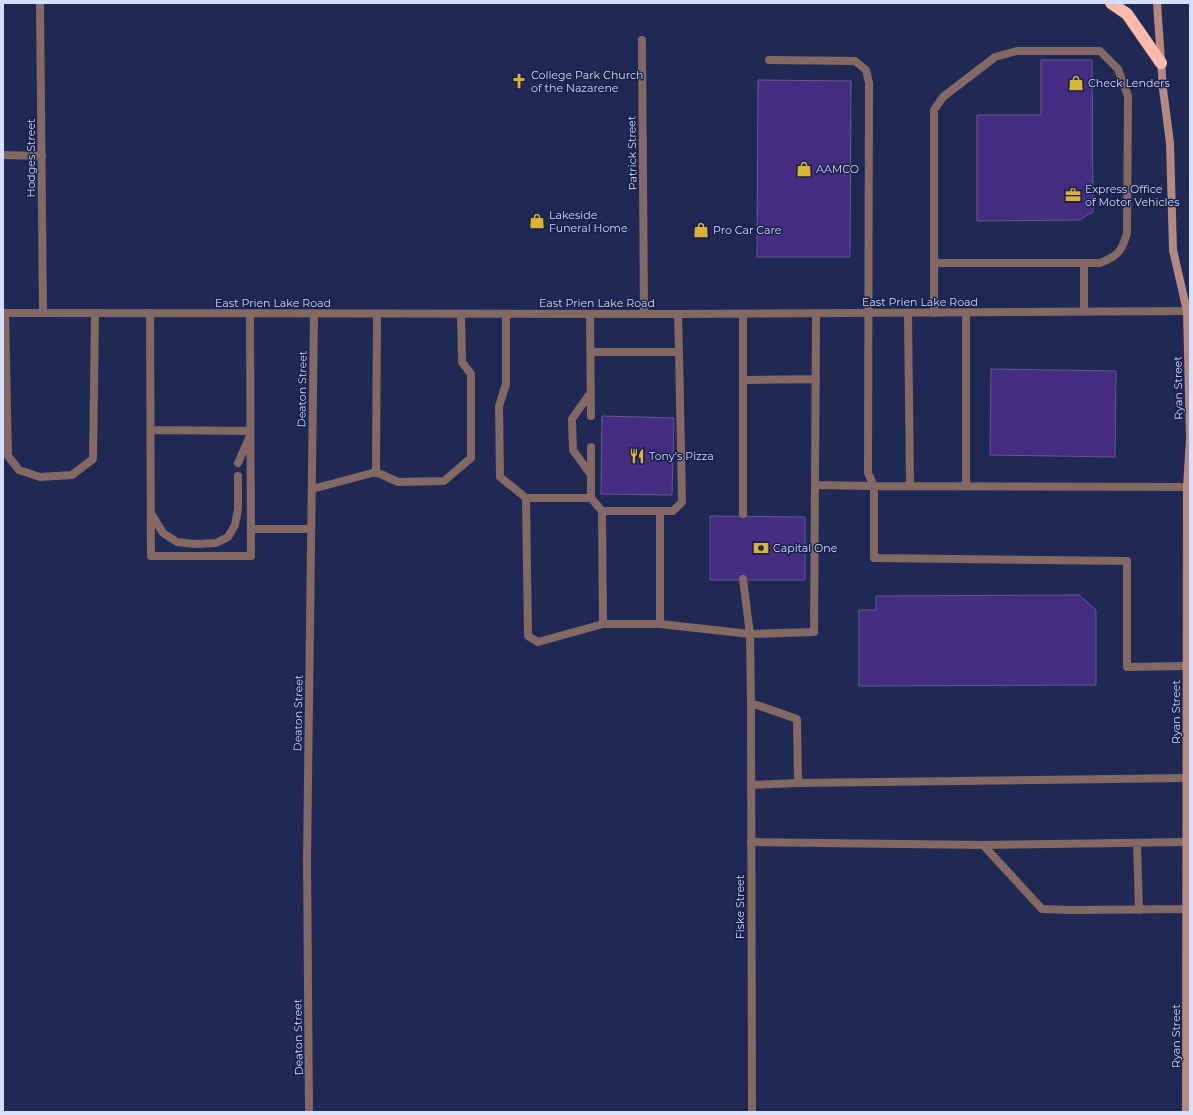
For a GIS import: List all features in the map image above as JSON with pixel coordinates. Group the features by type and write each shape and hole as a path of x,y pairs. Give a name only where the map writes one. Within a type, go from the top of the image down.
{"highway":[{"path":"1111,3 1127,14 1161,63"}],"main road":[{"name":"Ryan Street","path":"1157,3 1161,63 1170,143 1173,250 1189,311"},
{"name":"Ryan Street","path":"1186,1112 1188,1036 1187,666 1190,300"}],"street":[{"name":"Hodges Street","path":"40,3 43,313"},
{"name":"Patrick Street","path":"642,40 644,314"},
{"path":"934,263 1100,263 1113,258 1123,248 1127,233 1128,96 1118,69 1100,51 1017,51 995,57 943,97 934,110 934,263 934,313"},
{"path":"769,60 856,61 866,70 869,84 868,473 874,486 874,558 1127,561 1127,667 1187,666"},
{"path":"3,155 42,156"},
{"path":"1084,263 1084,311"},
{"name":"East Prien Lake Road","path":"4,313 743,314 1189,311"},
{"path":"4,313 8,456 18,470 40,476 72,475 93,459 95,313"},
{"path":"150,313 151,556 251,556 250,314"},
{"path":"526,498 528,636 538,642 603,624 660,624 750,634 814,632 816,313"},
{"path":"908,313 910,486"},
{"path":"966,313 966,486"},
{"name":"Deaton Street","path":"309,1112 307,859 314,314"},
{"path":"376,472 377,314"},
{"path":"312,489 376,472 398,482 444,481 471,458 471,374 462,362 461,314"},
{"path":"506,314 506,384 499,406 500,476 526,498 592,498"},
{"path":"590,314 591,416"},
{"path":"602,511 673,511 682,502 678,314"},
{"path":"743,314 743,514"},
{"path":"591,352 679,352"},
{"path":"743,380 816,379"},
{"path":"591,392 572,418 573,450 592,475"},
{"path":"151,430 250,433"},
{"path":"238,463 250,433"},
{"path":"591,447 592,498 602,511 603,624"},
{"path":"151,512 163,533 177,542 195,544 216,542 228,537 235,525 238,509 238,476"},
{"path":"815,485 1189,487"},
{"path":"660,511 660,624"},
{"path":"251,529 311,529"},
{"name":"Fiske Street","path":"743,579 750,634 752,1112"},
{"path":"751,703 797,720 798,783"},
{"path":"751,785 798,783 1187,778"},
{"path":"751,842 982,845 1187,842"},
{"path":"1137,843 1139,910"},
{"path":"982,845 1042,909 1187,909"}],"building":[{"path":"1041,60 1092,60 1093,212 1079,220 977,221 977,115 1041,115"},
{"name":"AAMCO","path":"758,80 851,81 850,257 757,257"},
{"path":"991,369 1116,371 1115,457 990,455"},
{"name":"Tony's Pizza","path":"602,416 674,418 672,495 601,494"},
{"path":"710,516 805,517 805,580 710,580"},
{"path":"1079,595 1096,610 1096,685 859,686 859,610 876,610 876,596"}],"place":[{"name":"College Park Church of the Nazarene","path":"519,81"},
{"name":"Check Lenders","path":"1076,83"},
{"name":"AAMCO","path":"804,169"},
{"name":"Express Office of Motor Vehicles","path":"1073,195"},
{"name":"Lakeside Funeral Home","path":"537,221"},
{"name":"Pro Car Care","path":"701,230"},
{"name":"Tony's Pizza","path":"637,456"},
{"name":"Capital One","path":"761,548"}]}
